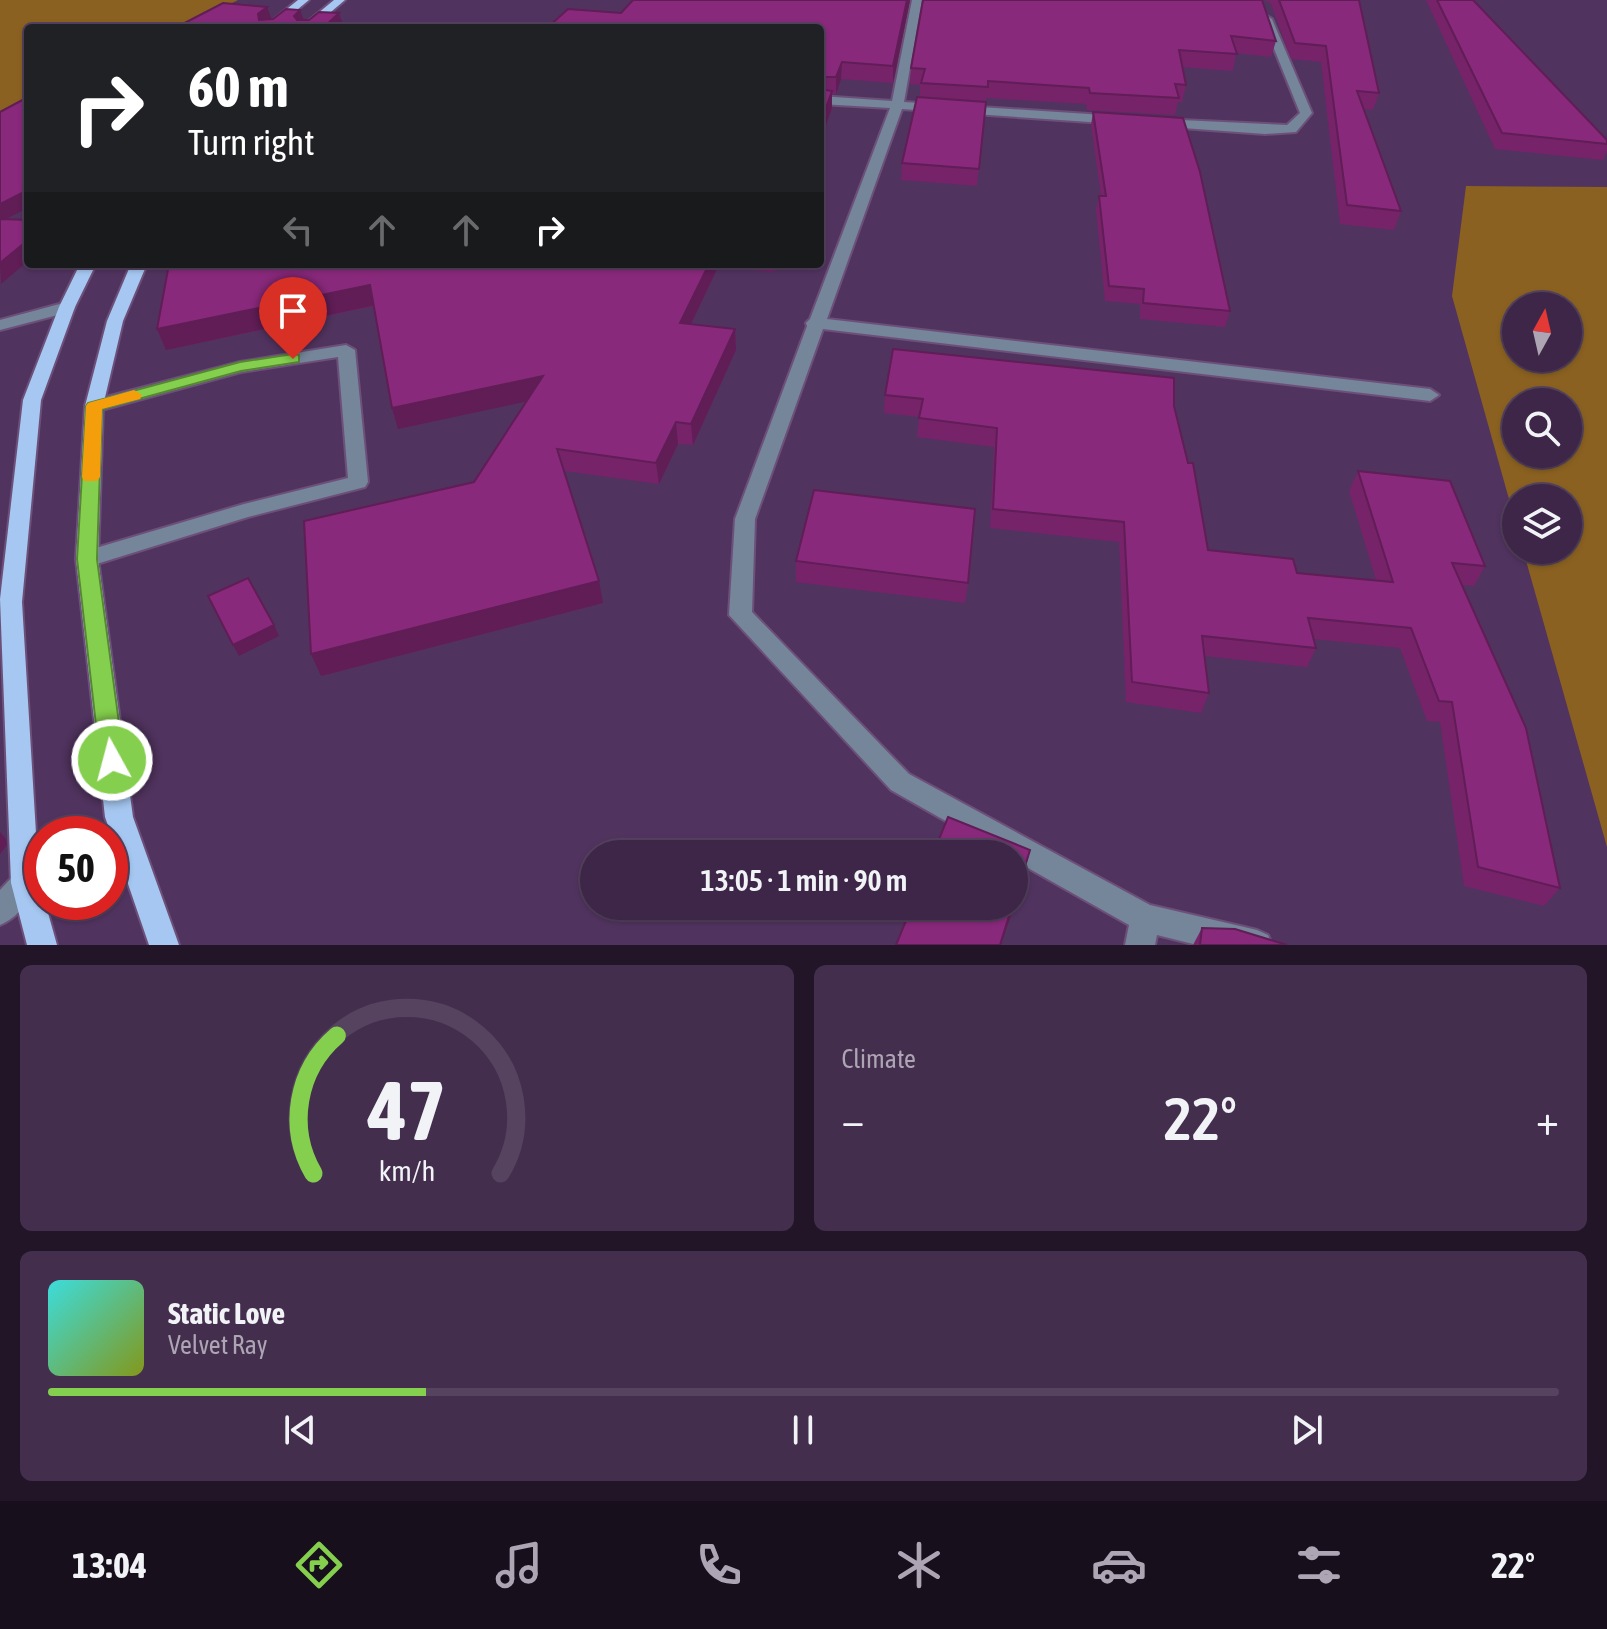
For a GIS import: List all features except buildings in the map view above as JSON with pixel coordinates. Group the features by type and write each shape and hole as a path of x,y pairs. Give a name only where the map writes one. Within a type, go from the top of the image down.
{"main road":[{"path":"273,24 304,0"},
{"path":"310,24 340,0"},
{"path":"24,863 11,602 32,400 67,307 86,268"},
{"path":"137,268 115,321 94,406 87,559 119,817 164,945"},
{"path":"35,920 42,945"}],"street":[{"path":"917,0 897,105 814,323 745,519 740,615 900,782 1143,932 1257,945"},
{"path":"1142,122 1291,129 1306,113 1280,56 1263,5"},
{"path":"824,100 1127,121"},
{"path":"0,325 67,307"},
{"path":"814,323 1430,395"},
{"path":"87,559 244,511 358,482 346,350 240,367 94,406"},
{"path":"0,911 24,884"}],"shaded area":[{"path":"0,0 238,0 190,24 24,24 24,107 0,118"},
{"path":"1466,186 1607,187 1607,847 1527,564 1582,564 1582,484 1505,484 1452,296"}],"slow traffic":[{"path":"91,477 94,406 134,395"}],"route":[{"path":"112,760 87,559 94,406 240,367 293,359"}]}
